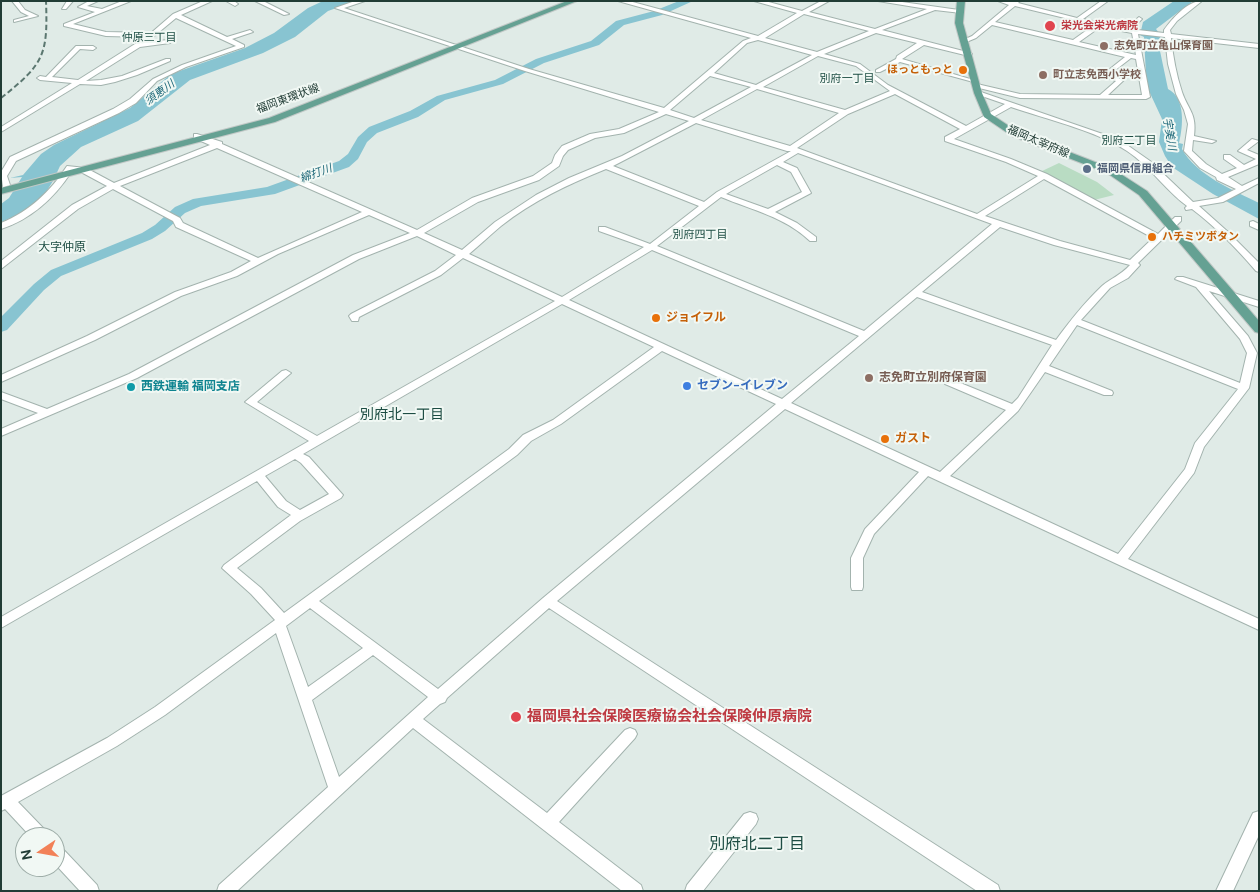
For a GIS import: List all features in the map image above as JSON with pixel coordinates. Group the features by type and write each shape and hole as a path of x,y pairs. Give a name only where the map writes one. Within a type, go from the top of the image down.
{"main road":[{"name":"福岡東環状線","path":"65,172 83,170 201,137 274,112 557,1"},
{"name":"福岡東環状線","path":"3,188 289,114 574,1"},
{"path":"960,4 964,41 987,115"},
{"name":"福岡太宰府線","path":"987,115 1015,134 1094,164 1127,180 1175,223 1228,293 1259,329"}],"street":[{"path":"15,1 23,10 34,16 16,21"},
{"path":"64,8 70,1"},
{"path":"95,1 81,7 102,11"},
{"path":"106,1 121,4"},
{"path":"128,1 65,26 106,34 152,35"},
{"path":"1,130 138,45 175,15 194,5 209,1"},
{"path":"258,1 286,14"},
{"path":"362,1 338,8 527,70 839,164 998,224 1057,243 1132,263"},
{"path":"621,1 858,65 895,91 966,129"},
{"path":"758,1 969,54"},
{"path":"1,433 133,376 356,258 417,233 475,200 536,178 556,164 559,155 565,148 579,138 620,131 664,112 711,74 738,47 758,39 826,1"},
{"path":"881,1 936,8"},
{"path":"1001,1 1135,32 1259,46"},
{"path":"1078,20 1105,1"},
{"path":"1199,1 1170,25 1164,36 1177,87 1188,110 1192,124 1188,151 1192,157 1220,178 1239,189"},
{"path":"182,2 194,5"},
{"path":"964,41 974,37 1016,3"},
{"path":"355,319 354,316 438,273 498,224 539,197 572,180 606,166 816,55 936,8 960,4"},
{"path":"3,188 3,176 13,159 116,111 133,101 156,79 184,66 242,46 175,15"},
{"path":"899,60 977,87 1020,96 1146,97 1135,32 1135,23 1139,19"},
{"path":"991,23 1139,58"},
{"path":"1073,42 1099,25"},
{"path":"226,39 250,32"},
{"path":"138,45 168,42"},
{"path":"878,71 899,60 899,57 922,43"},
{"path":"48,78 78,47 93,48"},
{"path":"1101,97 1121,80 1104,76 1130,56"},
{"path":"40,78 95,84 122,80 168,60"},
{"path":"711,74 845,112"},
{"path":"977,87 1009,105 1114,140 1151,164 1191,207 1234,240 1259,269"},
{"path":"1,623 317,440 451,366 561,301 651,247 687,221 704,205 778,162 845,112 895,91"},
{"path":"1009,105 987,115 986,120 948,139 1044,176 1158,237"},
{"path":"201,137 417,233 1259,625"},
{"path":"1189,137 1212,140"},
{"path":"1255,141 1242,151 1259,160"},
{"path":"1,266 76,207 111,187 218,144"},
{"path":"1227,156 1243,168"},
{"path":"1220,178 1259,160"},
{"path":"767,213 807,193 794,170 778,162"},
{"path":"606,166 704,205"},
{"path":"83,170 111,187 173,218 179,226 258,261"},
{"path":"1,226 33,211 54,192 65,172"},
{"path":"978,217 1044,176"},
{"path":"1191,207 1220,200 1239,189 1257,183"},
{"path":"720,194 806,231 813,239"},
{"path":"1,378 91,338 172,297 234,274 258,261 368,212"},
{"path":"1132,263 1175,223"},
{"path":"225,891 413,719 440,698 548,601 998,224"},
{"path":"602,229 651,247 866,335"},
{"path":"942,477 1022,400 1058,344 1076,321 1107,286 1125,276 1135,264 1132,263"},
{"path":"1180,279 1259,304"},
{"path":"1120,560 1190,470 1199,446 1244,388 1252,353 1244,338 1198,284"},
{"path":"916,293 1058,344"},
{"path":"1076,321 1244,388"},
{"path":"30,827 4,802 120,737 160,711 311,602 397,535 513,452 527,438 557,422 661,347"},
{"path":"1043,367 1108,393"},
{"path":"286,373 250,402 317,440"},
{"path":"949,382 1014,409"},
{"path":"1,395 42,410 44,413"},
{"path":"294,454 305,460 336,495 296,518 228,568 256,591 282,622 304,698 336,789"},
{"path":"857,587 857,558 869,532 927,470"},
{"path":"258,475 282,504 297,514 296,518"},
{"path":"548,601 992,891"},
{"path":"311,602 440,698"},
{"path":"304,698 373,648"},
{"path":"413,719 635,891"},
{"path":"548,823 630,734"},
{"path":"1224,891 1259,818"},
{"path":"693,891 750,820"},
{"path":"65,863 91,891"}],"green space":[{"path":"1059,163 1097,182 1114,195 1094,200 1040,172"}],"water":[{"name":"須恵川","path":"323,1 356,1 328,11 295,37 263,53 190,80 138,121 81,147 60,166 41,200 16,216 1,222 1,204 9,198 22,177 10,178 23,175 41,154 54,145 130,108 171,74 245,48 274,33 308,8"},
{"name":"宇美川","path":"1174,1 1193,1 1188,7 1185,7 1156,29 1163,38 1166,51 1160,51 1168,89 1178,99 1182,113 1182,129 1179,143 1183,144 1182,149 1196,167 1216,181 1259,203 1259,219 1213,194 1172,167 1159,142 1162,119 1149,91 1146,75 1144,37 1140,35 1143,22"}],"waterway":[{"name":"綿打川","path":"1,327 39,287 56,273 147,236 160,228 180,210 198,202 270,191 344,164 353,156 362,140 373,130 414,114 441,98 499,82 540,61 595,43 620,23 658,13 688,1"}],"railway":[{"path":"1,98 35,67 40,57 46,34 46,1"}],"place":[{"name":"栄光会栄光病院","path":"1050,26"},
{"name":"志免町立亀山保育園","path":"1104,46"},
{"name":"ほっともっと","path":"963,70"},
{"name":"町立志免西小学校","path":"1043,75"},
{"name":"福岡県信用組合","path":"1087,169"},
{"name":"ハチミツボタン","path":"1152,237"},
{"name":"ジョイフル","path":"656,318"},
{"name":"志免町立別府保育園","path":"869,378"},
{"name":"セブン-イレブン","path":"687,386"},
{"name":"西鉄運輸 福岡支店","path":"131,387"},
{"name":"ガスト","path":"885,439"},
{"name":"福岡県社会保険医療協会社会保険仲原病院","path":"516,717"}],"district":[{"name":"仲原三丁目","path":"149,38"},
{"name":"別府一丁目","path":"847,79"},
{"name":"別府二丁目","path":"1129,141"},
{"name":"別府四丁目","path":"700,235"},
{"name":"大字仲原","path":"62,248"},
{"name":"別府北一丁目","path":"402,415"},
{"name":"別府北二丁目","path":"757,845"}]}
